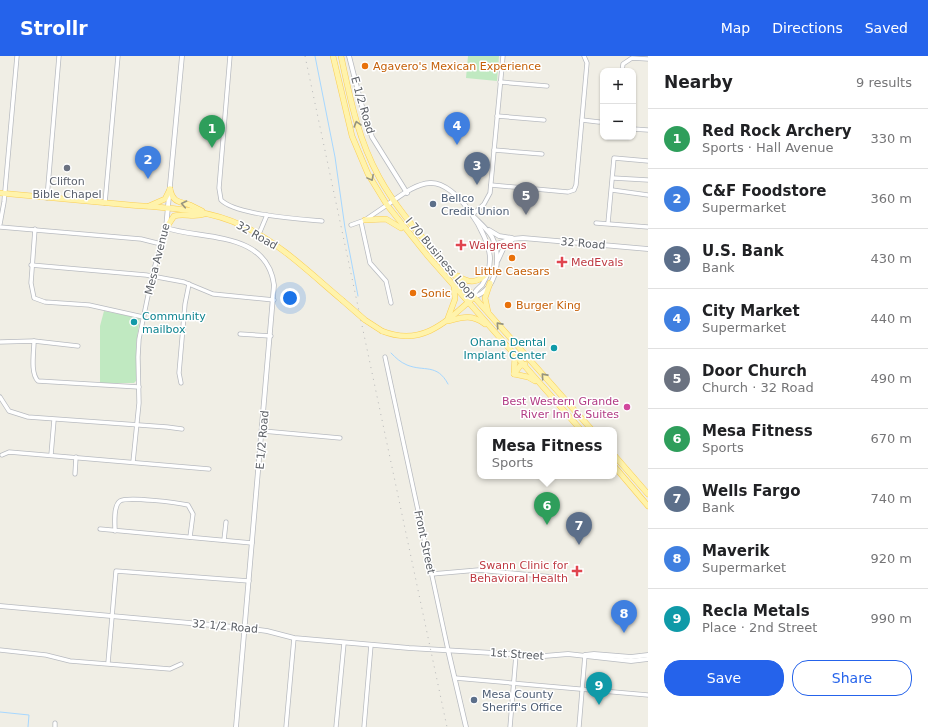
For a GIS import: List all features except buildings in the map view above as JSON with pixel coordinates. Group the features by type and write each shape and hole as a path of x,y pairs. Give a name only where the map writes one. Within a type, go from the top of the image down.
{"main road":[{"name":"I 70 Business Loop","path":"333,56 352,136 365,168 387,205 410,235 578,427"},
{"name":"I 70 Business Loop","path":"341,56 352,106 363,144 379,178 394,201 474,297 589,427"},
{"path":"148,206 165,199 170,189"},
{"path":"170,189 172,198 176,202 190,205 206,213"},
{"name":"32 Road","path":"2,193 168,208 206,213 236,223 259,234 280,249 365,320 382,331 396,335 414,335 438,328 474,297"},
{"path":"166,228 174,216 182,215 196,217 206,213"},
{"path":"363,221 389,220 410,235"},
{"path":"451,270 463,280 471,282 480,280 488,272"},
{"path":"488,312 485,298 490,283"},
{"path":"447,321 455,299 454,285"},
{"path":"447,321 465,316 471,316 478,319 494,331"},
{"path":"514,374 515,355"},
{"path":"514,374 523,364 532,363"},
{"path":"514,374 531,378 555,400"},
{"path":"617,458 648,494"},
{"path":"617,470 647,506"},
{"path":"617,472 624,478"},
{"path":"634,478 648,489"}],"street":[{"path":"0,224 17,56"},
{"path":"47,198 60,56"},
{"path":"105,202 118,56"},
{"name":"Mesa Avenue","path":"133,462 139,387 138,357 143,317 152,276 166,228 182,56"},
{"name":"32 Road","path":"230,56 219,188 221,200 230,207 267,215 322,221"},
{"name":"E 1/2 Road","path":"349,56 361,103 372,137 406,193"},
{"path":"472,216 486,202 491,185 503,56"},
{"path":"491,185 568,192 574,190 576,185 587,63 584,56"},
{"path":"622,68 623,64 632,58 648,59"},
{"path":"500,82 547,86"},
{"path":"497,116 544,120"},
{"path":"582,120 599,122"},
{"path":"636,129 648,130"},
{"path":"494,150 542,154"},
{"path":"608,223 614,158 648,161"},
{"path":"613,178 648,180"},
{"name":"32 Road","path":"351,225 363,221 406,193 429,183 444,186 455,194 472,216 484,227 494,244 496,265 490,283 481,294 474,297"},
{"path":"612,190 648,195"},
{"path":"259,234 267,215"},
{"name":"32 Road","path":"472,216 488,247 490,260 488,272 482,284 474,293 474,297"},
{"path":"363,221 370,263 386,281 391,303"},
{"path":"596,223 648,227"},
{"path":"0,227 141,239 161,244"},
{"path":"484,227 497,235 514,239"},
{"name":"E 1/2 Road","path":"166,228 182,232 229,238 255,252 265,261 272,273 274,300 236,727"},
{"path":"35,229 32,265 32,295 34,298 41,301 89,305 143,317"},
{"name":"32 Road","path":"488,247 514,239 527,238 648,249"},
{"path":"496,265 504,247 514,239"},
{"path":"32,265 152,276 189,284 221,295 274,300"},
{"path":"181,383 179,373 184,304 189,284"},
{"path":"240,334 271,336"},
{"path":"0,342 34,342 78,346"},
{"path":"34,342 35,378 38,381 139,387"},
{"name":"Front Street","path":"385,357 466,727"},
{"path":"0,397 5,407 16,414 54,420 182,429"},
{"path":"51,455 54,420"},
{"path":"263,431 340,438"},
{"path":"2,455 9,452 209,468"},
{"path":"75,474 76,457"},
{"path":"115,531 117,508 121,501 124,499 146,500 188,505 193,514 190,537"},
{"path":"224,540 226,522"},
{"path":"100,530 252,543"},
{"path":"432,574 478,570 564,578"},
{"path":"108,663 116,571 249,581"},
{"name":"32 1/2 Road","path":"0,606 245,628 268,631 294,638 448,650"},
{"path":"286,727 294,638"},
{"path":"336,727 344,642"},
{"path":"364,727 371,645"},
{"path":"0,650 46,655 70,661 170,669 180,664"},
{"name":"1st Street","path":"448,650 553,657 568,654 585,655 631,661 648,659"},
{"name":"1st Street","path":"585,655 594,654 631,657 648,655"},
{"path":"510,727 516,655"},
{"path":"579,727 585,655"},
{"path":"455,678 648,695"}],"green space":[{"path":"468,56 499,56 497,81 466,78"},
{"path":"104,311 140,318 136,344 136,381 134,383 100,383 100,326"}],"waterway":[{"path":"315,56 335,157 345,228 358,296"},
{"path":"391,353 407,365 430,369 439,373 444,377 448,384"},
{"path":"0,712 29,715 28,727"}],"railway":[{"path":"305,56 447,727"}],"place":[{"name":"Agavero's Mexican Experience","path":"365,66"},
{"name":"City Market","path":"457,145"},
{"name":"Red Rock Archery","path":"212,148"},
{"name":"Clifton Bible Chapel","path":"67,168"},
{"name":"C&F Foodstore","path":"148,179"},
{"name":"U.S. Bank","path":"477,185"},
{"name":"Bellco Credit Union","path":"433,204"},
{"name":"Door Church","path":"526,215"},
{"name":"Walgreens","path":"461,245"},
{"name":"Little Caesars","path":"512,258"},
{"name":"MedEvals","path":"562,262"},
{"name":"Sonic","path":"413,293"},
{"name":"Burger King","path":"508,305"},
{"name":"Community mailbox","path":"134,322"},
{"name":"Ohana Dental Implant Center","path":"554,348"},
{"name":"Best Western Grande River Inn & Suites","path":"627,407"},
{"name":"Mesa Fitness","path":"547,525"},
{"name":"Wells Fargo","path":"579,545"},
{"name":"Swann Clinic for Behavioral Health","path":"577,571"},
{"name":"Maverik","path":"624,633"},
{"name":"Mesa County Sheriff's Office","path":"474,700"},
{"name":"Recla Metals","path":"599,705"}]}
